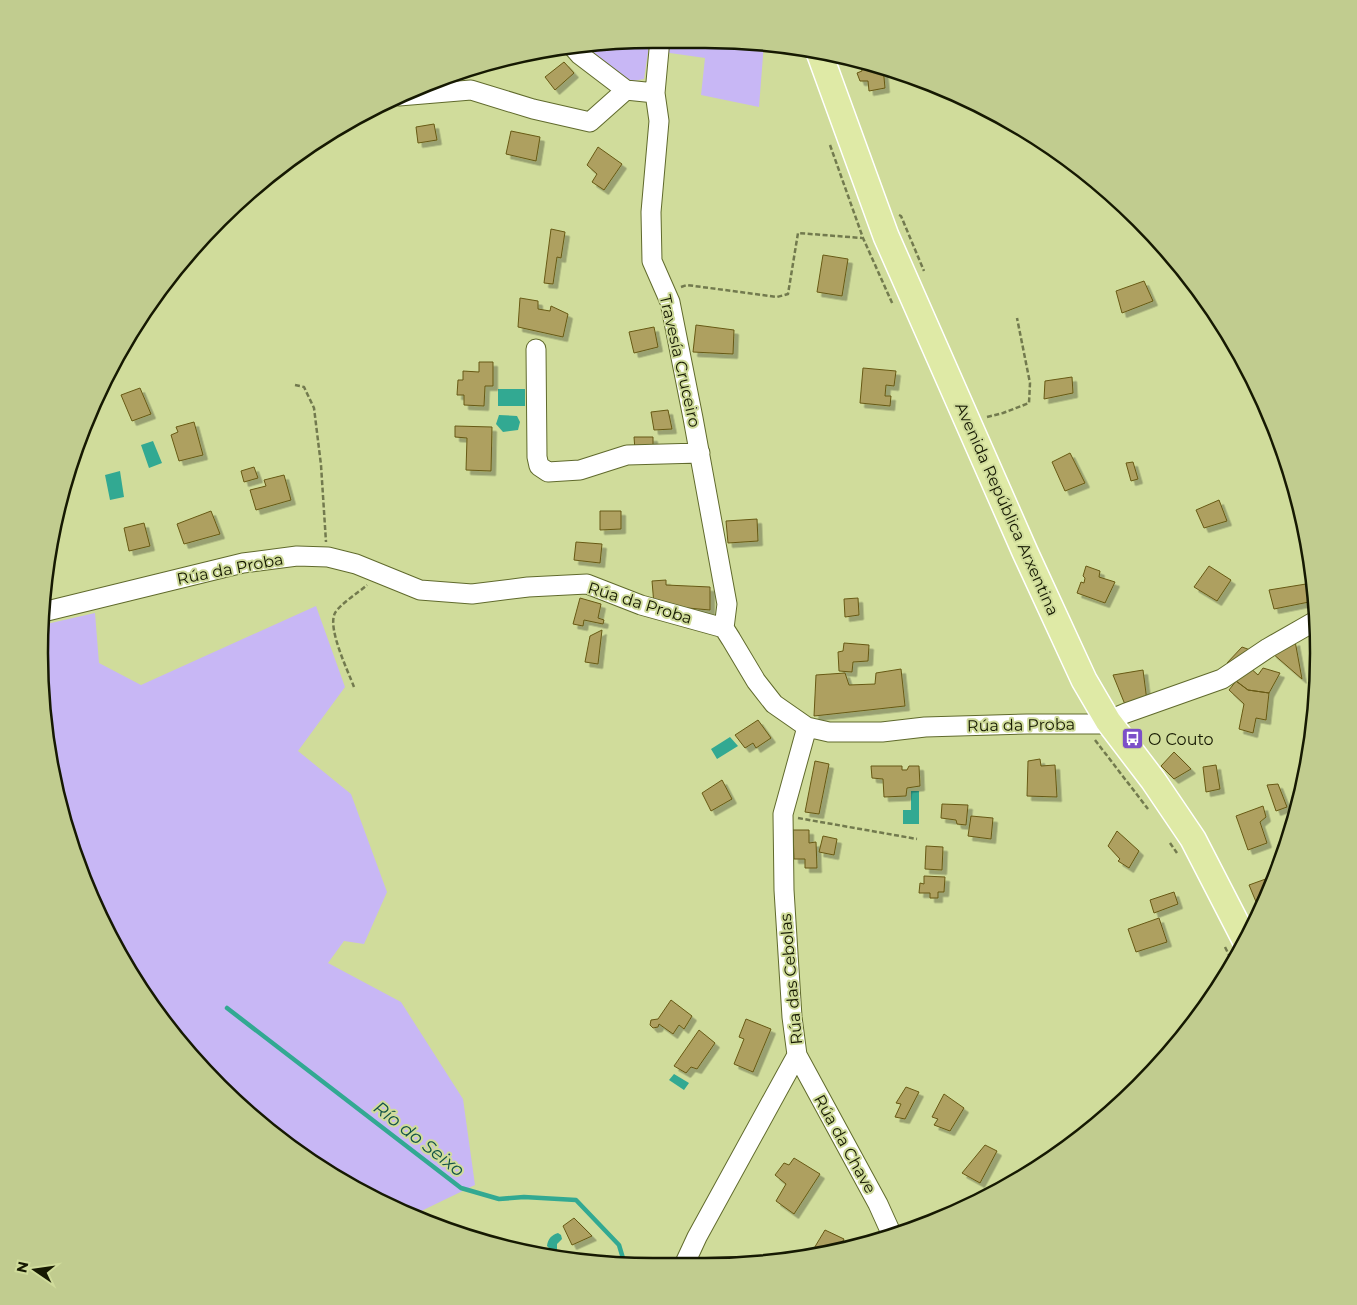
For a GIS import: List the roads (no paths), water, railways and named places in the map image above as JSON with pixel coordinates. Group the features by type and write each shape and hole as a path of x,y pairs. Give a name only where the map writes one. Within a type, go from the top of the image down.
{"main road":[{"name":"Avenida República Arxentina","path":"821,59 886,236 1080,672 1108,721 1153,780 1193,839 1235,942"}],"street":[{"name":"Travesía Cruceiro","path":"659,47 655,92 660,121 651,212 652,261 670,302 700,453 727,604 724,628"},
{"path":"582,52 626,90 655,92"},
{"path":"420,94 472,90 532,109 590,122 626,90"},
{"name":"Travesía Cruceiro","path":"536,350 537,458 539,466 548,472 580,470 627,455 700,453"},
{"name":"Rúa da Proba","path":"49,610 243,563 297,556 328,557 356,564 420,590 472,594 528,587 587,584 641,606 724,628 732,638 756,681 774,704 807,728 829,732 882,732 925,727 1008,724 1100,724 1222,679 1268,648 1309,625"},
{"name":"Rúa das Cebolas","path":"687,1258 797,1055 792,1017 784,890 783,814 807,728"},
{"name":"Rúa da Chave","path":"797,1055 878,1204 889,1228"}],"water":[{"path":"498,389 525,389 525,406 498,406"},
{"path":"499,415 517,416 520,422 518,430 503,432 496,424"},
{"path":"153,441 162,463 149,468 141,445"},
{"path":"120,471 124,497 110,500 105,475"},
{"path":"730,737 738,746 717,759 711,749"},
{"path":"911,791 919,791 919,824 903,824 903,810 911,810"},
{"path":"674,1074 689,1083 684,1090 669,1080"},
{"path":"558,1233 562,1239 557,1244 557,1249 547,1246 548,1241"}],"waterway":[{"name":"Río do Seixo","path":"227,1008 461,1188 499,1199 524,1197 576,1200 619,1245 622,1256"}],"place":[{"name":"O Couto","path":"1132,739"}]}
